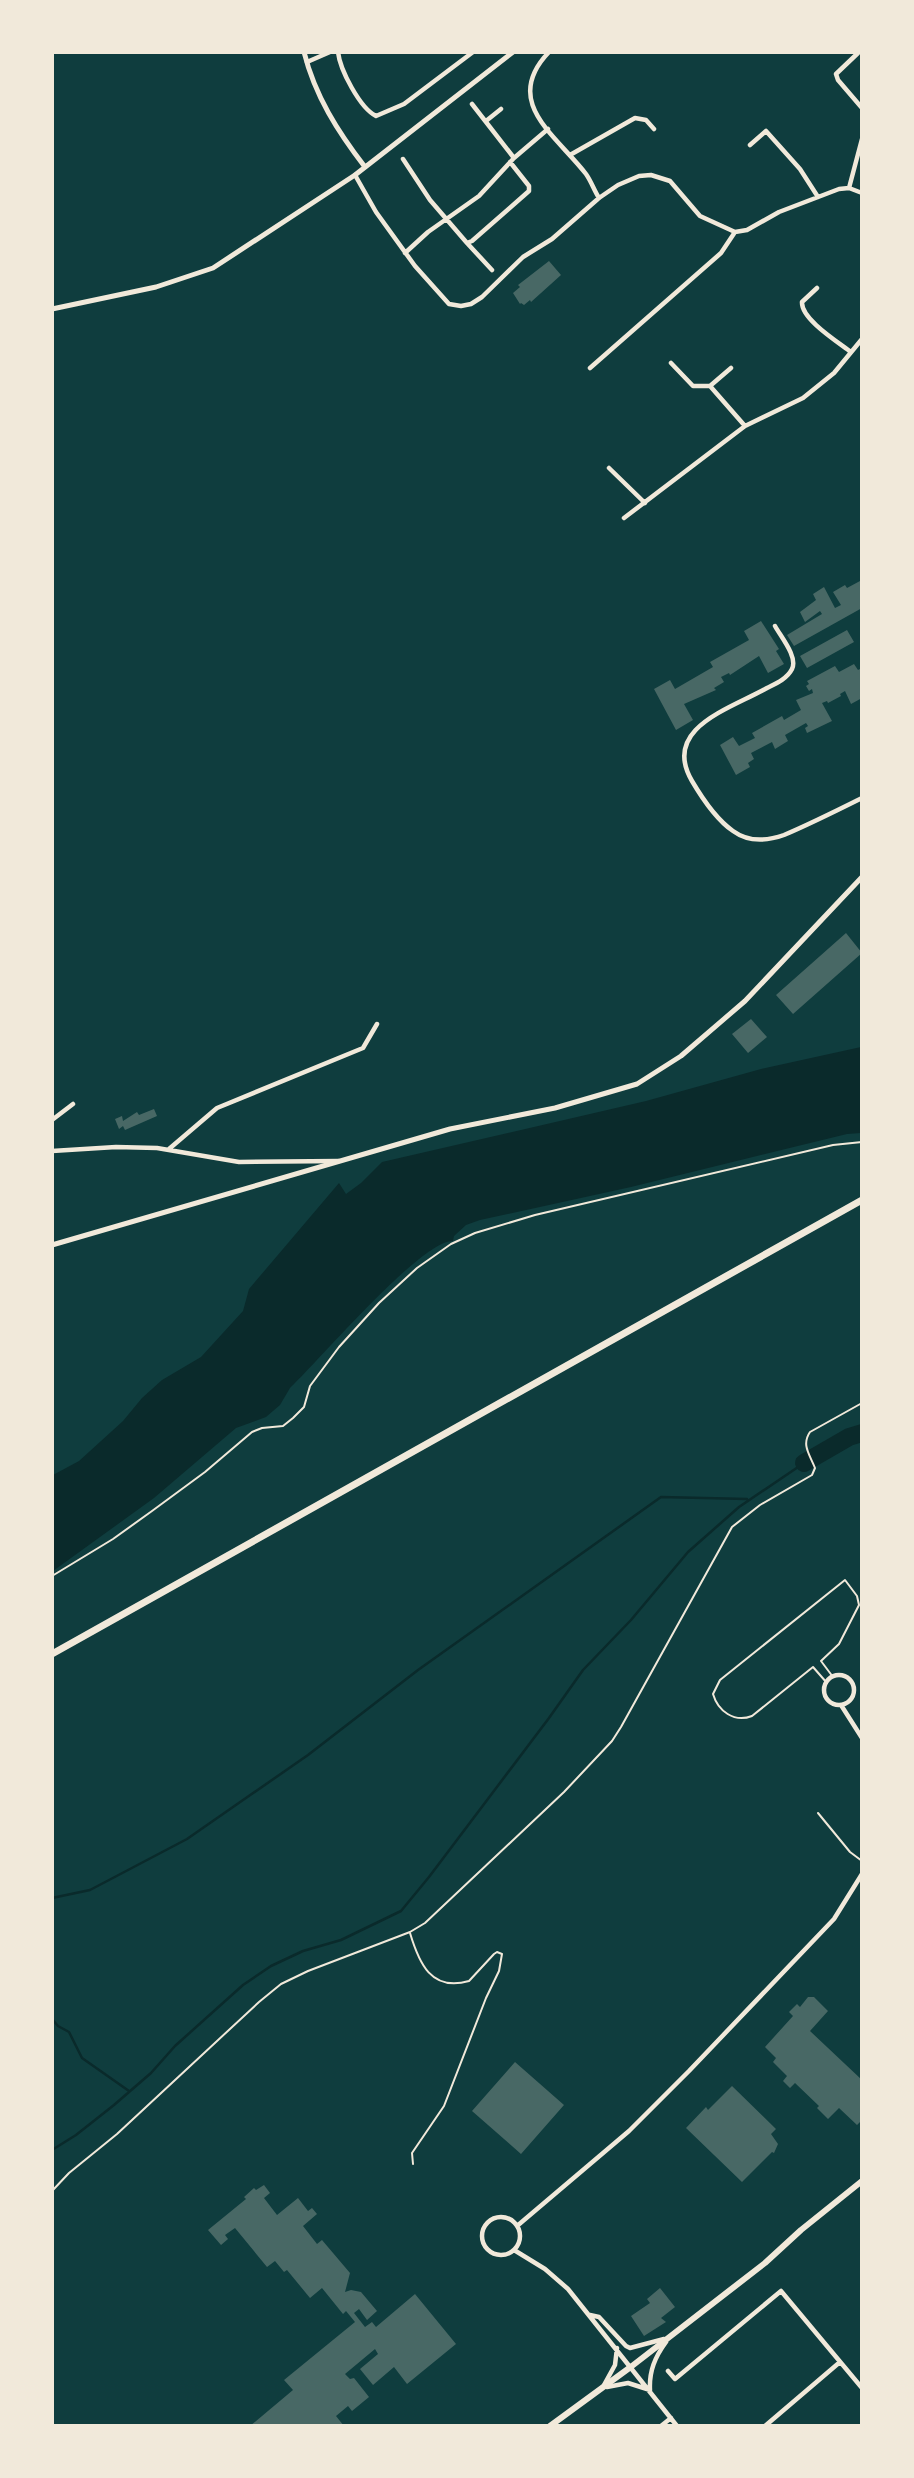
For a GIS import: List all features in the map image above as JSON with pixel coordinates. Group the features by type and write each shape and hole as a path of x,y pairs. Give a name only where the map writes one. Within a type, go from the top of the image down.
{"highway":[{"path":"52,1654 862,1200"}],"main road":[{"path":"550,2426 765,2263 862,2181"}],"street":[{"path":"304,52 315,88 325,108 365,167"},
{"path":"307,62 330,52"},
{"path":"338,52 341,67 361,103 376,116 397,108 473,52"},
{"path":"52,309 156,287 203,273 227,260 355,175 513,52"},
{"path":"549,52 533,72 528,90 531,106 588,176 599,198"},
{"path":"858,53 836,74 862,108"},
{"path":"466,242 472,241 529,191 529,186 512,160 472,104"},
{"path":"486,121 501,109"},
{"path":"570,155 635,118 646,120 654,129"},
{"path":"405,253 428,232 479,196 512,160 548,130"},
{"path":"750,145 766,131 800,169 818,197"},
{"path":"849,188 862,139"},
{"path":"403,159 446,220 492,270"},
{"path":"355,175 376,212 405,253 432,287 450,304 471,304 482,297 523,257 552,239 599,198 633,178 651,175 670,181 700,216 735,232 747,230 779,212 839,189 849,188 862,193"},
{"path":"590,368 721,253 735,232"},
{"path":"817,288 802,302 802,309 820,329 851,352"},
{"path":"624,518 745,426 803,398 834,373 862,340"},
{"path":"671,363 694,386 710,386 731,368"},
{"path":"710,386 745,426"},
{"path":"609,468 645,503"},
{"path":"775,626 792,657 791,671 781,680 700,726 691,735 684,746 683,760 689,774 713,810 733,831 745,838 757,840 783,835 862,798"},
{"path":"52,1245 450,1129 587,1101 637,1084 681,1056 746,1001 845,892 862,877"},
{"path":"168,1150 217,1108 363,1048 377,1024"},
{"path":"52,1120 73,1104"},
{"path":"52,1151 116,1147 168,1150 239,1162 340,1161"},
{"path":"833,1677 848,1678 854,1689 852,1698 841,1705 832,1703 826,1696 827,1683 833,1677"},
{"path":"841,1705 862,1738"},
{"path":"517,2226 629,2131 689,2071 834,1919 862,1874"},
{"path":"496,2218 508,2218 517,2226 520,2241 514,2250 496,2255 486,2247 482,2236 486,2225 496,2218"},
{"path":"514,2250 557,2279 632,2366 677,2426"},
{"path":"668,2371 675,2379 781,2291 862,2388"},
{"path":"590,2315 599,2317 625,2346 630,2348 668,2338"},
{"path":"650,2390 656,2355 668,2338"},
{"path":"602,2388 615,2365 617,2348"},
{"path":"765,2426 840,2362"},
{"path":"602,2388 628,2383 650,2390"},
{"path":"661,2426 671,2418"}],"lane":[{"path":"827,1683 813,1667 751,1716 743,1719 726,1713 713,1694 720,1679 845,1580 857,1596 859,1605 839,1644 821,1661 833,1677"},
{"path":"818,1813 849,1852 862,1861"}],"path":[{"path":"52,1576 113,1539 152,1511 205,1472 252,1432 283,1426 301,1412 310,1386 339,1347 417,1268 451,1244 488,1228 588,1202 834,1145 862,1142"},
{"path":"52,2191 69,2173 117,2134 221,2035 281,1984 410,1932 425,1923 564,1792 612,1741 732,1527 760,1505 812,1475 815,1468 805,1442 810,1432 862,1403"},
{"path":"410,1932 424,1967 434,1978 447,1983 469,1981 494,1954 502,1954 499,1970 444,2106 412,2153 413,2164"}],"water":[{"path":"861,1047 861,1133 847,1134 466,1225 454,1236 453,1241 438,1246 418,1260 370,1304 290,1388 280,1405 266,1417 236,1428 154,1498 53,1571 53,1475 79,1461 123,1421 162,1380 201,1357 243,1311 249,1289 339,1183 346,1194 382,1162 646,1101 761,1069"}],"building":[{"path":"549,261 561,275 531,302 530,300 524,305 520,304 513,293 520,287 518,285"},
{"path":"860,581 862,608 794,646 787,635 822,614 820,611 805,622 800,612 816,600 813,594 824,587 835,608 841,605 833,592"},
{"path":"761,621 779,649 776,651 784,664 768,673 759,656 730,675 729,673 721,677 724,682 714,688 716,690 684,704 693,720 676,730 654,689 670,680 675,689 713,667 710,662 749,640 744,631"},
{"path":"847,630 854,642 807,668 800,656"},
{"path":"854,664 858,670 862,668 862,698 851,704 845,691 828,703 822,703 832,721 807,733 806,723 785,735 788,741 775,749 772,742 751,753 754,759 748,763 750,767 736,775 720,745 733,737 739,746 755,738 752,733 782,716 784,720 801,710 796,700 813,693 812,689 809,691 806,686 809,684 807,681 835,666 839,672"},
{"path":"846,933 862,953 793,1014 776,995"},
{"path":"751,1019 767,1037 748,1053 732,1034"},
{"path":"154,1109 157,1116 125,1130 123,1126 119,1129 115,1119 122,1116 123,1121 137,1112 139,1115"},
{"path":"808,1997 814,1997 828,2011 810,2031 862,2080 862,2120 857,2125 839,2108 828,2119 817,2108 819,2106 795,2083 790,2088 783,2081 787,2076 773,2062 776,2058 765,2047 793,2016 789,2012 797,2004 800,2007"},
{"path":"515,2062 564,2105 521,2154 472,2111"},
{"path":"732,2086 776,2129 771,2134 778,2144 774,2153 742,2182 686,2128"},
{"path":"264,2185 270,2193 264,2198 277,2215 298,2198 308,2211 312,2208 317,2214 303,2226 317,2244 322,2240 350,2273 345,2292 361,2292 377,2311 367,2320 359,2309 354,2313 365,2327 372,2322 376,2327 415,2294 456,2344 407,2384 394,2367 373,2385 360,2369 378,2354 375,2349 345,2374 350,2379 354,2378 369,2397 352,2411 348,2406 336,2416 344,2426 250,2426 293,2390 284,2380 355,2322 346,2311 343,2314 322,2288 310,2298 287,2270 284,2272 275,2261 267,2267 235,2228 225,2235 228,2239 221,2245 208,2230 246,2199 244,2197 254,2188 256,2190"},
{"path":"660,2288 675,2307 661,2318 666,2322 644,2336 631,2316 650,2303 647,2299"}],"waterway":[{"path":"804,1463 849,1437 862,1433"},
{"path":"52,2150 114,2105 243,1985 271,1966 303,1951 341,1940 401,1911 583,1670 631,1620 688,1552 739,1507 804,1463"},
{"path":"52,1898 90,1890 187,1839 308,1755 418,1670 661,1497 747,1499"},
{"path":"52,2019 69,2032 82,2058 129,2091"}]}
